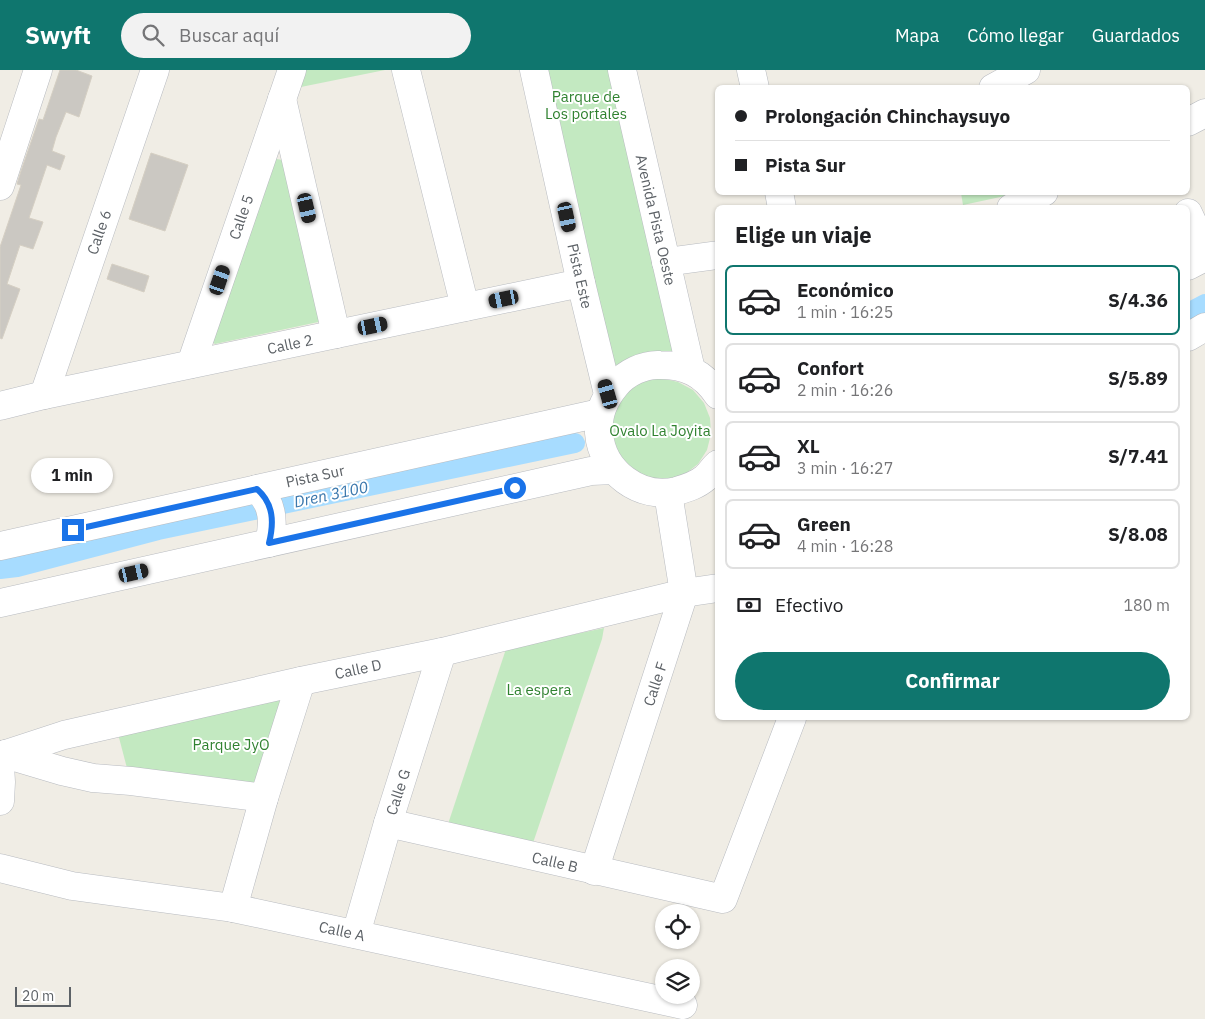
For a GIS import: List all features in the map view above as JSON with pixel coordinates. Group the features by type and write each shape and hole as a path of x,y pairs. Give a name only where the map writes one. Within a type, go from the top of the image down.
{"street":[{"path":"0,186 38,70"},
{"name":"Calle 6","path":"44,395 155,70"},
{"name":"Calle 5","path":"190,364 292,70"},
{"path":"406,70 465,307"},
{"name":"Pista Este","path":"534,70 581,283 604,404 599,433 603,453 614,470"},
{"name":"Avenida Pista Oeste","path":"622,70 666,262 709,383"},
{"path":"751,70 754,85"},
{"path":"998,85 1026,70"},
{"path":"282,99 336,334"},
{"path":"1190,121 1205,113"},
{"path":"1017,205 1038,195"},
{"path":"1190,216 1205,249"},
{"path":"666,262 715,256"},
{"path":"1190,265 1205,257"},
{"name":"Calle 2","path":"0,406 190,364 581,283"},
{"path":"1190,336 1205,327"},
{"path":"604,404 620,380 636,370 654,364 674,365 709,383"},
{"name":"Pista Sur","path":"0,546 261,492 604,404"},
{"path":"0,603 270,537 591,472 614,470 629,483 648,491 668,493 688,488 705,478 715,467"},
{"path":"261,492 269,506 272,518 270,537"},
{"name":"Calle F","path":"594,871 684,593 668,493"},
{"name":"Calle D","path":"2,758 64,735 301,681 442,652 684,593 715,588"},
{"name":"Calle G","path":"356,934 442,652"},
{"path":"232,908 301,681"},
{"name":"Calle B","path":"388,824 723,899 791,720"},
{"path":"62,771 60,754 64,735"},
{"path":"0,802 2,758 93,778 264,798"},
{"name":"Calle A","path":"0,868 72,886 232,908 356,934 687,1014"}],"green space":[{"path":"302,70 385,70 296,88"},
{"name":"Parque de Los portales","path":"545,70 612,70 677,358 614,374"},
{"path":"276,159 283,160 323,321 215,344 210,340 271,163"},
{"path":"961,195 1008,195 1005,196 963,205"},
{"name":"Ovalo La Joyita","path":"661,378 678,382 693,390 704,403 710,418 711,434 707,450 698,464 685,474 670,480 638,476 613,452 609,417 628,389 644,381"},
{"name":"La espera","path":"604,628 602,639 533,843 448,824 506,649"},
{"name":"Parque JyO","path":"281,699 285,706 261,782 253,786 128,772 117,730"}],"building":[{"path":"60,70 76,70 92,76 79,117 66,112 56,137 52,151 65,156 60,170 47,165 29,218 43,222 33,249 20,245 7,284 20,289 2,339 0,338 0,247 21,185 17,184 21,171 39,119 43,120"},
{"path":"151,153 188,165 165,231 129,219"},
{"path":"112,264 149,276 144,292 107,279"}],"waterway":[{"name":"Dren 3100","path":"1190,312 1205,304"},
{"name":"Dren 3100","path":"0,569 17,567 158,530 575,443"}],"route":[{"path":"73,530 257,489 264,496 272,518 272,531 269,543 515,488"}]}
